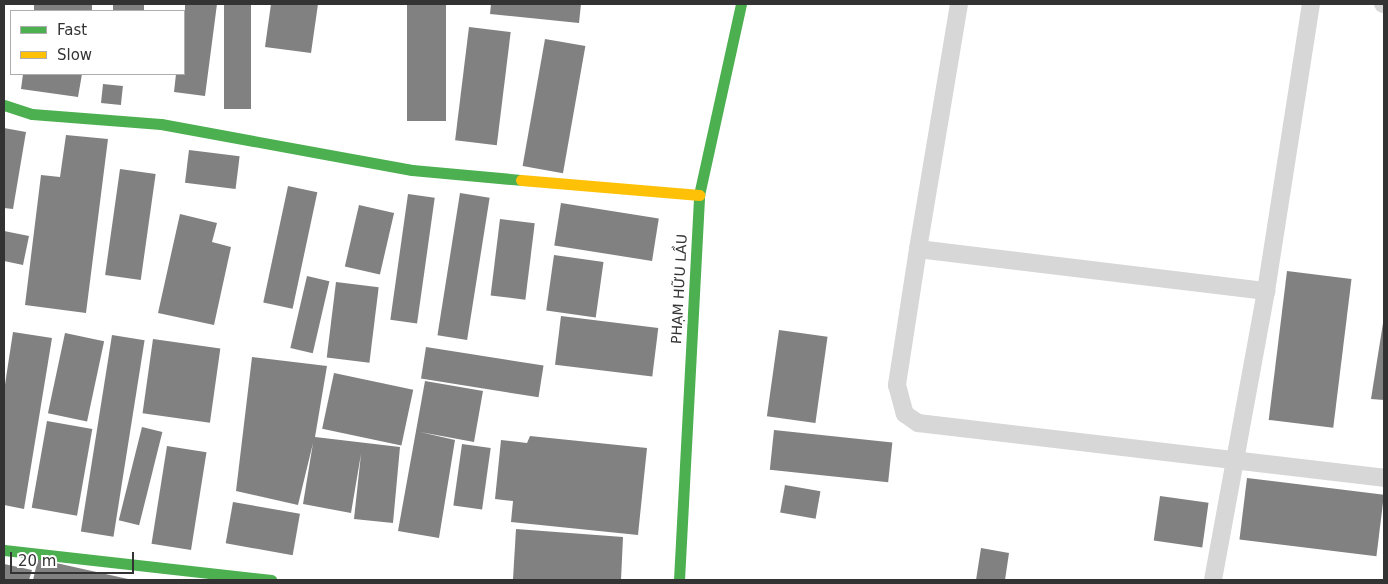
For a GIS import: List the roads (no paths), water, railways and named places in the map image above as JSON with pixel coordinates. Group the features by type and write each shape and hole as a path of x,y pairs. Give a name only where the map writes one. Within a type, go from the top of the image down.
{"street":[{"name":"PHẠM HỮU LẦU","path":"679,580 699,195 741,4"},
{"path":"4,105 32,114 161,124 412,170 699,195"},
{"path":"4,550 271,580"}],"lane":[{"path":"959,4 897,385 905,414 918,423 1384,478"},
{"path":"1213,580 1266,291 1311,4"},
{"path":"918,249 1266,291"}]}
